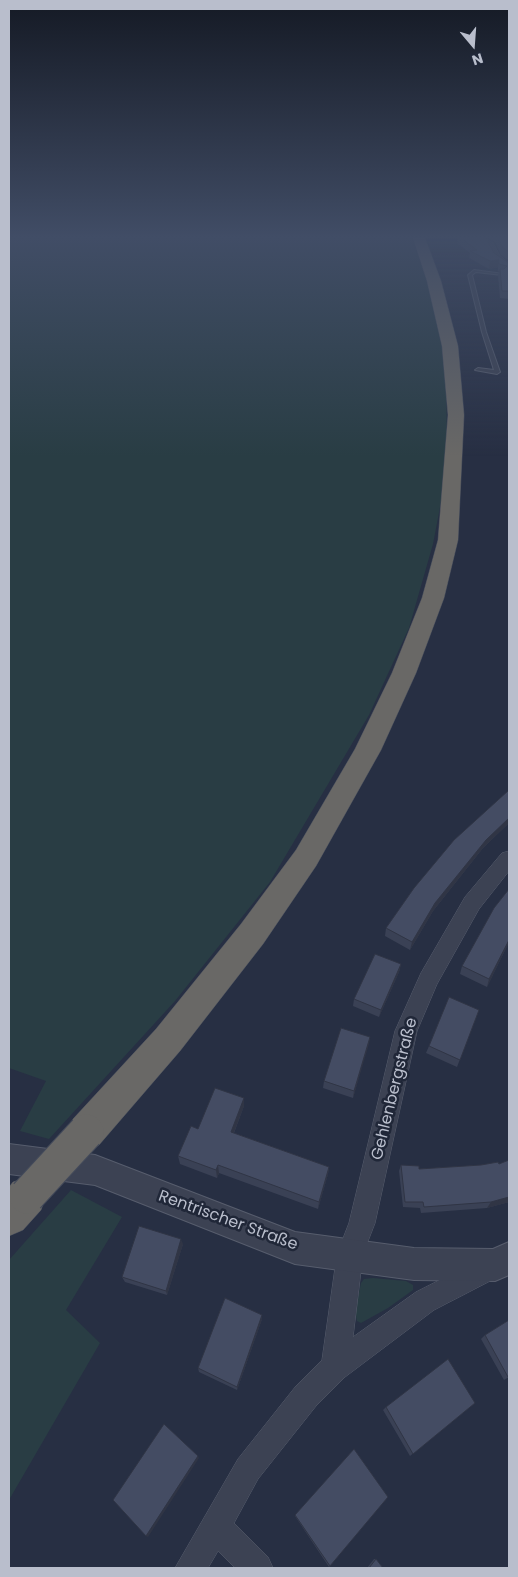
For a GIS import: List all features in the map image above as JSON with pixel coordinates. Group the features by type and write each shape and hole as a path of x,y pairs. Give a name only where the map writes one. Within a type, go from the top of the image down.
{"highway":[{"path":"18,1206 168,1040 252,934 306,858 368,750 404,673 434,598 448,540 456,414 450,346 441,309"}],"street":[{"name":"Gehlenbergstraße","path":"335,1367 350,1254 362,1223 406,1031 428,980 472,903 509,858"},
{"name":"Rentrischer Straße","path":"9,1159 95,1170 295,1248 414,1264 502,1261"},
{"path":"191,1568 248,1469 306,1396 335,1367 425,1301 502,1261"},
{"path":"216,1526 257,1568"}],"lane":[{"path":"478,309 498,372 478,370"}],"shaded area":[{"path":"9,309 436,309 446,366 447,449 442,497 433,544 409,628 369,715 270,882 175,1001 49,1139 20,1131 46,1081 9,1068"},
{"path":"71,1190 122,1217 66,1310 100,1343 9,1500 9,1260"},
{"path":"364,1279 406,1281 413,1285 413,1290 388,1308 361,1323 357,1321 355,1312 361,1283"}],"building":[{"path":"509,790 509,818 486,840 435,903 412,942 386,928 414,888 454,840"},
{"path":"509,889 509,940 489,979 462,966 494,908"},
{"path":"375,954 401,964 381,1010 354,999"},
{"path":"449,997 479,1010 460,1060 429,1046"},
{"path":"341,1028 370,1037 354,1091 324,1081"},
{"path":"215,1088 244,1098 231,1132 329,1167 319,1202 218,1165 216,1170 178,1156 191,1126 198,1129"},
{"path":"509,1160 509,1197 491,1202 424,1207 423,1202 405,1202 401,1165 419,1166 419,1169 498,1162 499,1164"},
{"path":"139,1226 181,1239 166,1291 122,1277"},
{"path":"225,1298 262,1315 237,1387 198,1368"},
{"path":"509,1320 509,1376 508,1377 485,1335"},
{"path":"448,1359 475,1403 413,1454 386,1407"},
{"path":"164,1424 198,1456 146,1536 113,1500"},
{"path":"354,1449 388,1497 330,1566 295,1515"},
{"path":"376,1559 383,1568 369,1568"}]}
